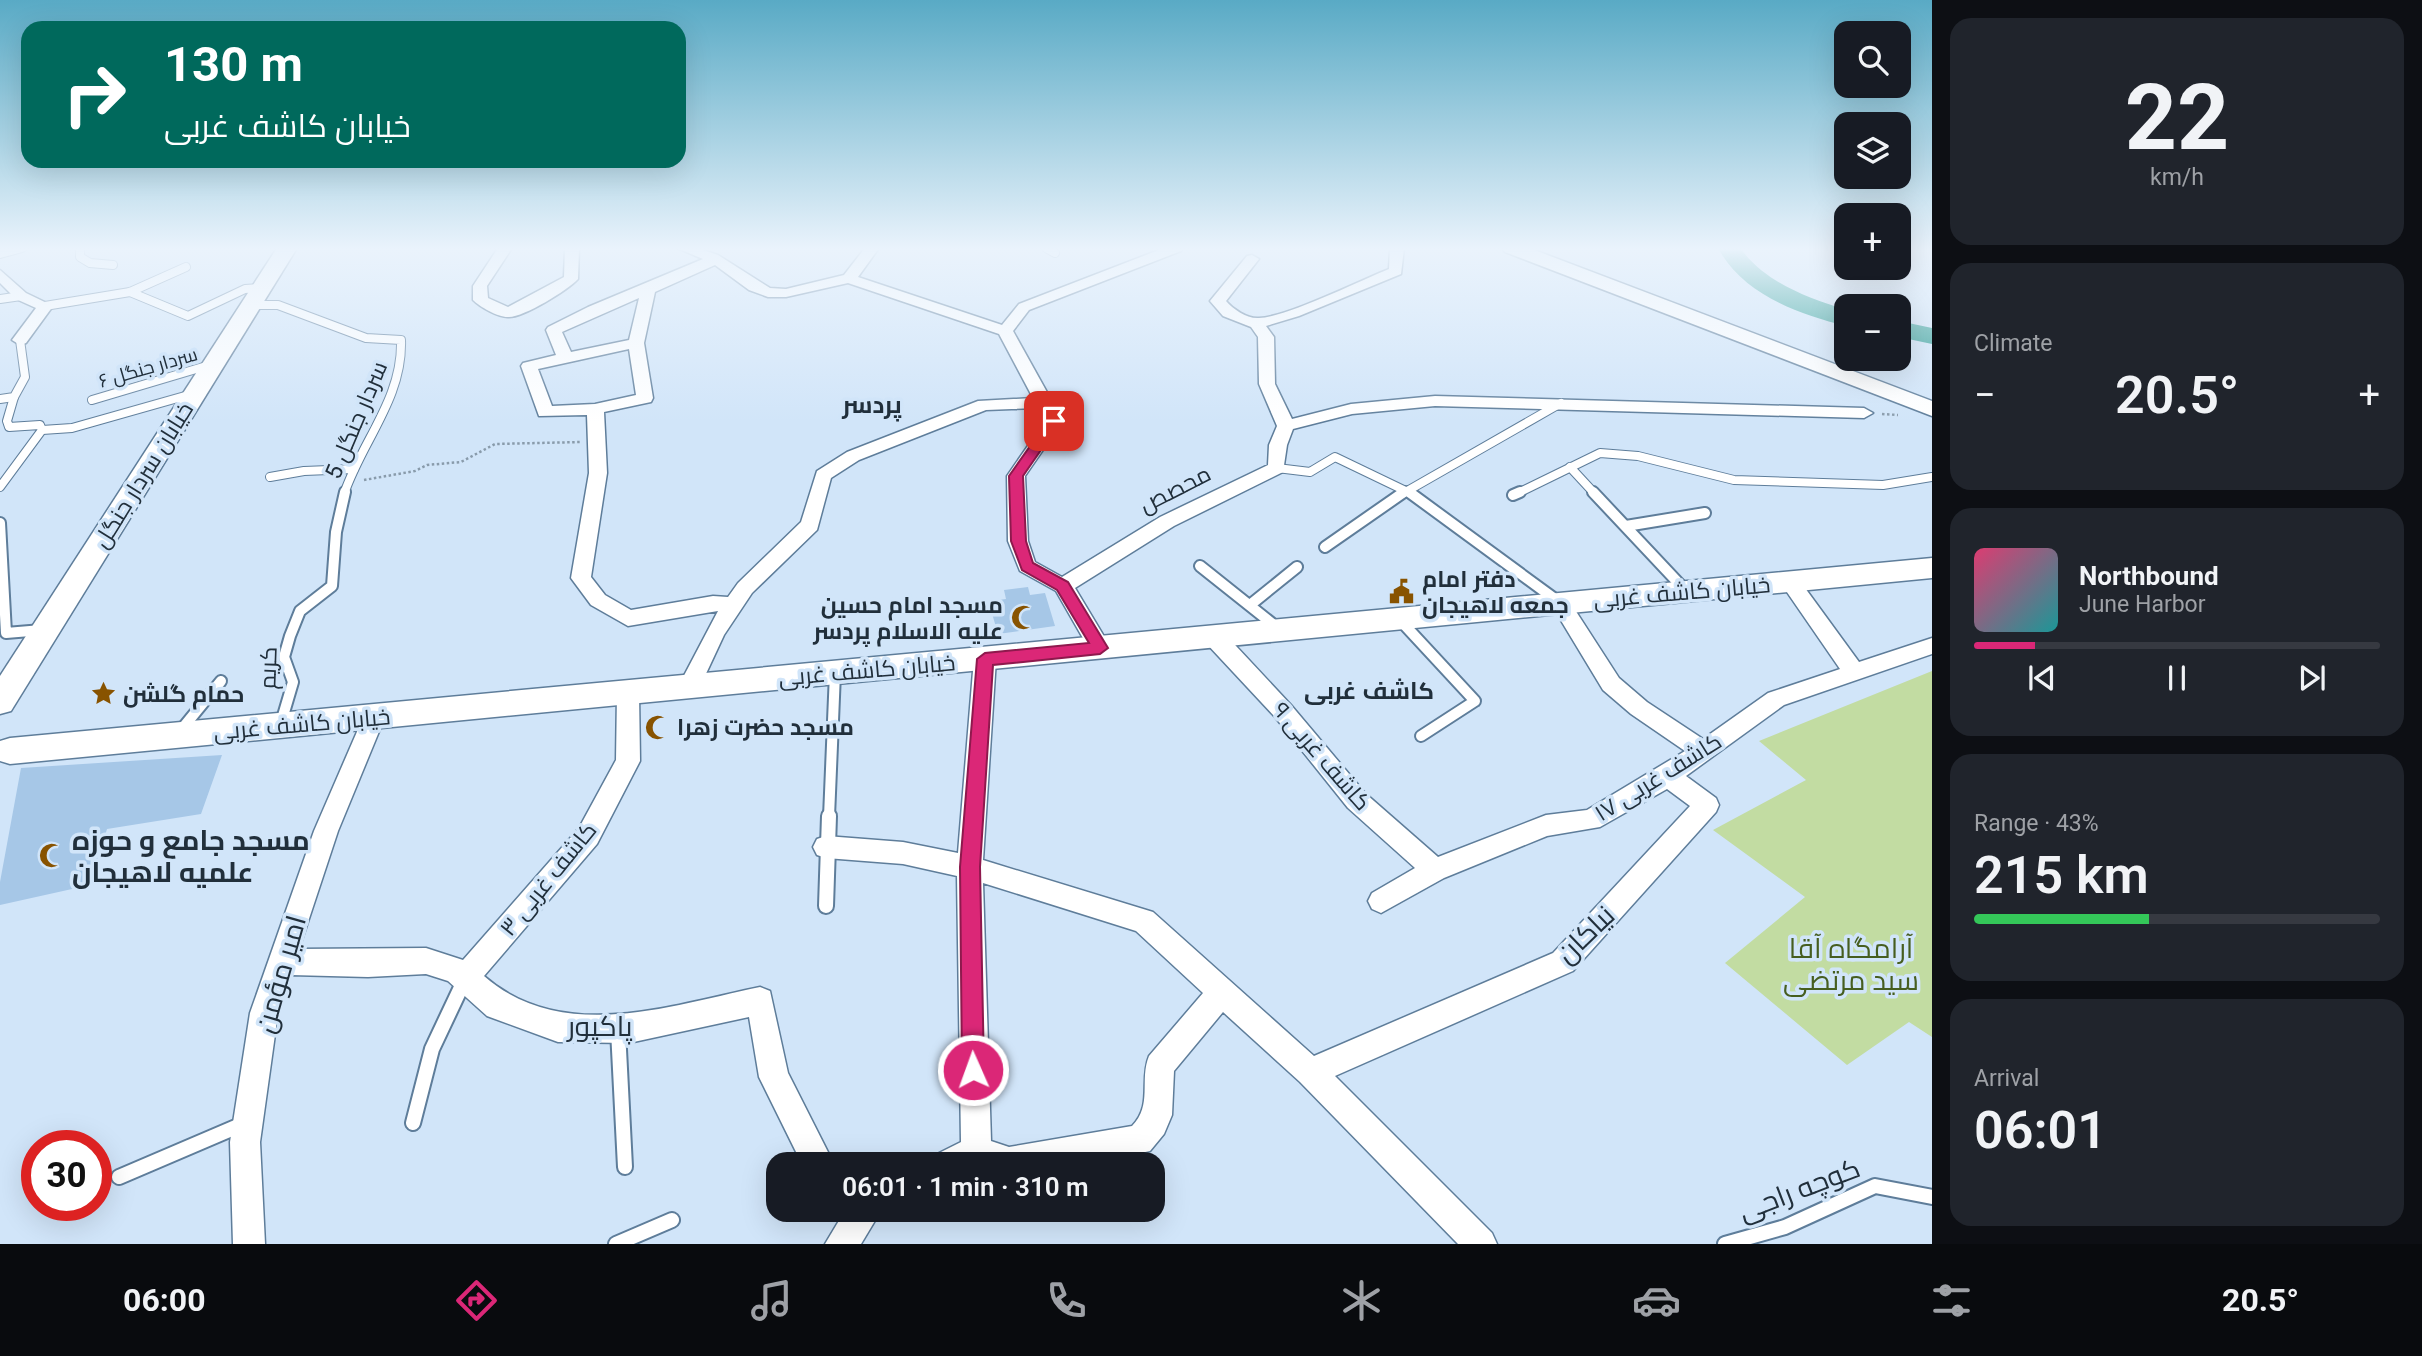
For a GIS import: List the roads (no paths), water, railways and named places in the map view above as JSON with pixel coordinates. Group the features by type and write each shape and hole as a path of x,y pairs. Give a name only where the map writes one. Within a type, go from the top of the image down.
{"main road":[{"name":"خیابان سردار جنگل","path":"0,702 250,306"},
{"path":"1663,306 1932,409"},
{"path":"1697,306 1932,396"},
{"name":"خیابان کاشف غربی","path":"3,749 280,726 1932,568"}],"street":[{"path":"20,340 45,306"},
{"path":"494,306 508,313 573,318 607,306"},
{"path":"543,315 550,306"},
{"path":"636,343 528,366 545,412 595,409 645,398 636,343 645,306"},
{"path":"930,306 1005,331 1054,421 1016,476 1018,541 1027,566 1063,586 1100,648"},
{"path":"1005,331 1026,306"},
{"path":"1222,306 1228,313 1257,324 1266,337 1267,384 1286,426 1278,445 1277,468"},
{"path":"1257,324 1311,306"},
{"path":"543,315 554,330 565,358"},
{"path":"1286,426 1351,409 1435,401 1564,402 1864,413"},
{"path":"689,687 715,632 745,588 810,525 823,475 853,456 984,405 1045,403"},
{"path":"595,409 600,441 597,491 580,579 598,600 628,618 713,603 733,605"},
{"name":"محصص","path":"1063,586 1124,544 1194,505 1277,468"},
{"path":"1790,582 1854,672"},
{"path":"1561,604 1611,684 1639,708 1703,751"},
{"name":"کاشف غربی ۹","path":"1214,637 1283,711 1357,801 1435,870"},
{"name":"کاشف غربی ۱۷","path":"1381,901 1435,870 1546,826 1591,820 1668,776 1776,699 1932,646"},
{"path":"963,1152 970,867 985,659"},
{"name":"کاشف غربی ۳","path":"466,976 588,836 628,761 628,693"},
{"name":"امیر مؤمن","path":"249,1244 246,1142 264,1013 326,831 374,717"},
{"name":"نیاکان","path":"1310,1072 1563,962 1707,805 1668,776"},
{"path":"826,847 902,852 970,867 1026,887 1144,921 1310,1072 1481,1244"},
{"name":"پاکپور","path":"281,962 368,964 426,961 456,970 466,976 497,1006 558,1028 618,1030 760,1001 774,1077 813,1152"},
{"path":"1068,1152 1139,1140 1153,1128 1160,1109 1159,1066 1221,993"}],"lane":[{"path":"164,306 188,316 209,306"},
{"name":"سردار جنگل 5","path":"281,306 366,338 401,340 403,355 393,391 348,483 333,542 332,586"},
{"path":"20,340 25,377 14,397 7,421 9,427 40,425 42,430"},
{"name":"سردار جنگل ۶","path":"92,400 213,364"},
{"path":"42,430 52,431 97,422 195,393"},
{"path":"0,400 14,397"},
{"path":"1325,547 1407,490 1564,402"},
{"path":"0,487 17,468 42,430"},
{"path":"1513,495 1600,453 1638,456 1734,480 1883,485 1932,477"},
{"path":"1277,468 1310,472 1335,457 1407,490 1561,604"},
{"path":"1570,467 1687,592"},
{"path":"270,477 304,471 354,469"},
{"path":"1626,526 1705,513"},
{"path":"0,523 6,633 46,630"},
{"path":"1200,566 1281,630"},
{"path":"1250,606 1297,567"},
{"name":"کریم","path":"280,726 293,682 284,657 290,636 300,611 332,586"},
{"path":"1399,619 1475,701 1421,736"},
{"path":"826,906 826,847 835,673"},
{"path":"177,735 221,681"},
{"path":"413,1123 432,1049 466,976"},
{"path":"618,1030 625,1167"},
{"path":"119,1177 248,1122"},
{"name":"کوچه راجی","path":"1725,1244 1784,1227 1875,1186 1932,1197"},
{"path":"616,1244 671,1220"}],"waterway":[{"path":"1811,306 1834,314"},
{"path":"1911,332 1932,336"}],"place":[{"name":"دفتر امام جمعه لاهیجان","path":"1402,592"},
{"name":"مسجد امام حسین علیه الاسلام پردسر","path":"1023,618"},
{"name":"حمام گلشن","path":"103,694"},
{"name":"مسجد حضرت زهرا","path":"657,727"},
{"name":"مسجد جامع و حوزه علمیه لاهیجان","path":"52,856"}],"district":[{"name":"پردسر","path":"872,405"},
{"name":"کاشف غربی","path":"1369,691"}],"park label":[{"name":"آرامگاه آقا سید مرتضی","path":"1851,964"}]}
